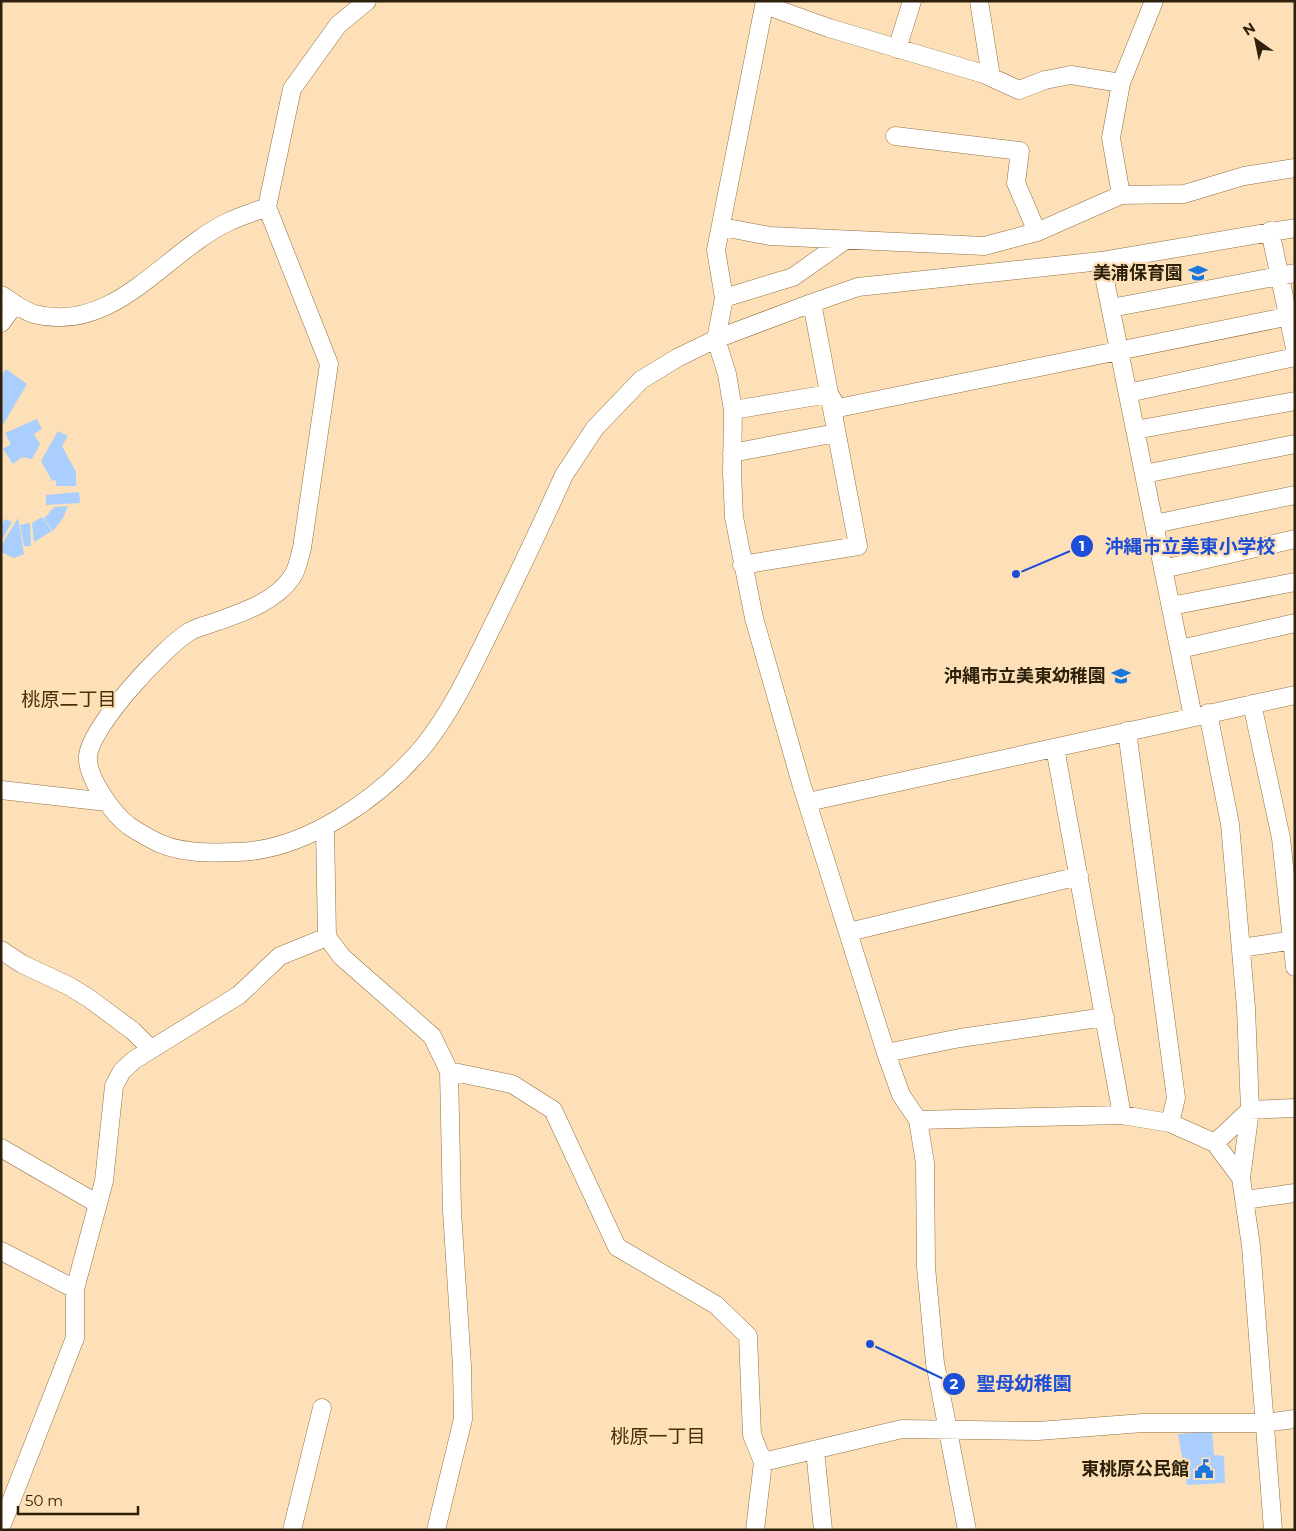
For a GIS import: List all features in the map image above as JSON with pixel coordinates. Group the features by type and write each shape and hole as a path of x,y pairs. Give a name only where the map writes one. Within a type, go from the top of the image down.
{"street":[{"path":"367,1 338,25 292,89 268,207 328,364 302,548 294,575 279,594 234,615 189,632 145,671 96,736 88,757 93,778 107,802 128,826 158,843 204,853 256,851 291,842 325,828 401,770 424,746 451,705 475,663 564,475 594,428 641,380 677,358 716,339 858,287 1101,261 1295,228"},
{"path":"897,49 912,1"},
{"path":"979,1 991,77"},
{"path":"1121,195 1111,138 1121,83 1154,1"},
{"path":"967,1530 934,1354 926,1267 925,1163 918,1120 901,1095 886,1054 808,802 754,618 742,565 734,517 733,410 727,374 716,339 724,298 716,250 765,3 829,28 991,77 1019,90 1045,80 1071,75 1121,83"},
{"path":"895,136 1020,151 1016,183 1036,232"},
{"path":"722,227 770,236 844,241 984,246 1036,232 1121,195 1184,194 1244,176 1295,168"},
{"path":"1,323 8,299 33,314 60,317 96,312 129,293 227,222 268,207"},
{"path":"1270,231 1287,274 1295,348"},
{"path":"724,298 793,277 844,241"},
{"path":"1101,261 1180,649 1201,715 1230,824 1246,1008 1250,1110 1241,1178 1251,1246 1273,1530"},
{"path":"1111,308 1287,274"},
{"path":"742,565 858,546 812,303"},
{"path":"829,394 838,408 1120,352 1291,315"},
{"path":"1128,393 1295,358"},
{"path":"733,410 829,394"},
{"path":"1135,430 1295,401"},
{"path":"732,452 836,433"},
{"path":"1144,474 1295,444"},
{"path":"1154,524 1295,495"},
{"path":"1163,569 1295,539"},
{"path":"1171,606 1295,582"},
{"path":"1180,649 1295,623"},
{"path":"808,802 1295,695"},
{"path":"1252,704 1280,838 1295,967"},
{"path":"1128,732 1176,1098 1170,1123"},
{"path":"1055,748 1122,1115"},
{"path":"1,790 107,802"},
{"path":"325,828 327,937 342,957 399,1005 432,1036 449,1071 452,1211 462,1366 463,1419 436,1530"},
{"path":"849,932 1079,876"},
{"path":"1,1527 74,1338 75,1289 104,1181 114,1086 122,1071 134,1060 239,995 280,956 327,937"},
{"path":"1241,948 1293,940"},
{"path":"1,950 22,964 69,986 90,999 133,1031 151,1049"},
{"path":"886,1054 960,1038 1105,1017"},
{"path":"449,1071 512,1084 553,1110 617,1247 716,1305 748,1336 752,1435 763,1462 755,1530"},
{"path":"1215,1144 1250,1110 1295,1108"},
{"path":"918,1120 1122,1115 1170,1123 1215,1144 1241,1178"},
{"path":"1,1148 98,1204"},
{"path":"1245,1200 1295,1193"},
{"path":"1,1251 75,1289"},
{"path":"292,1530 322,1408"},
{"path":"763,1462 902,1429 948,1428 1038,1431 1143,1423 1264,1423 1295,1419"},
{"path":"816,1450 823,1530"}],"building":[{"path":"6,369 27,384 3,425 1,424 1,376"},
{"path":"37,419 42,429 34,434 40,444 32,459 22,457 13,464 3,449 11,444 5,433"},
{"path":"58,431 68,436 62,446 76,472 76,486 56,486 56,480 52,481 41,461"},
{"path":"79,492 80,503 46,505 46,495"},
{"path":"68,506 63,518 53,531 44,519 54,507"},
{"path":"42,517 52,531 34,542 32,523"},
{"path":"18,518 24,554 14,558 1,552 1,546"},
{"path":"5,519 12,522 1,541 1,525"},
{"path":"30,523 31,546 24,546 20,525"},
{"name":"東桃原公民館","path":"1212,1431 1214,1455 1224,1456 1225,1483 1187,1485 1178,1434"}],"place":[{"name":"美浦保育園","path":"1198,273"},
{"name":"沖縄市立美東小学校","path":"1016,574"},
{"name":"沖縄市立美東幼稚園","path":"1121,676"},
{"name":"聖母幼稚園","path":"870,1344"},
{"name":"東桃原公民館","path":"1204,1469"}],"district":[{"name":"桃原二丁目","path":"69,699"},
{"name":"桃原一丁目","path":"658,1436"}]}
